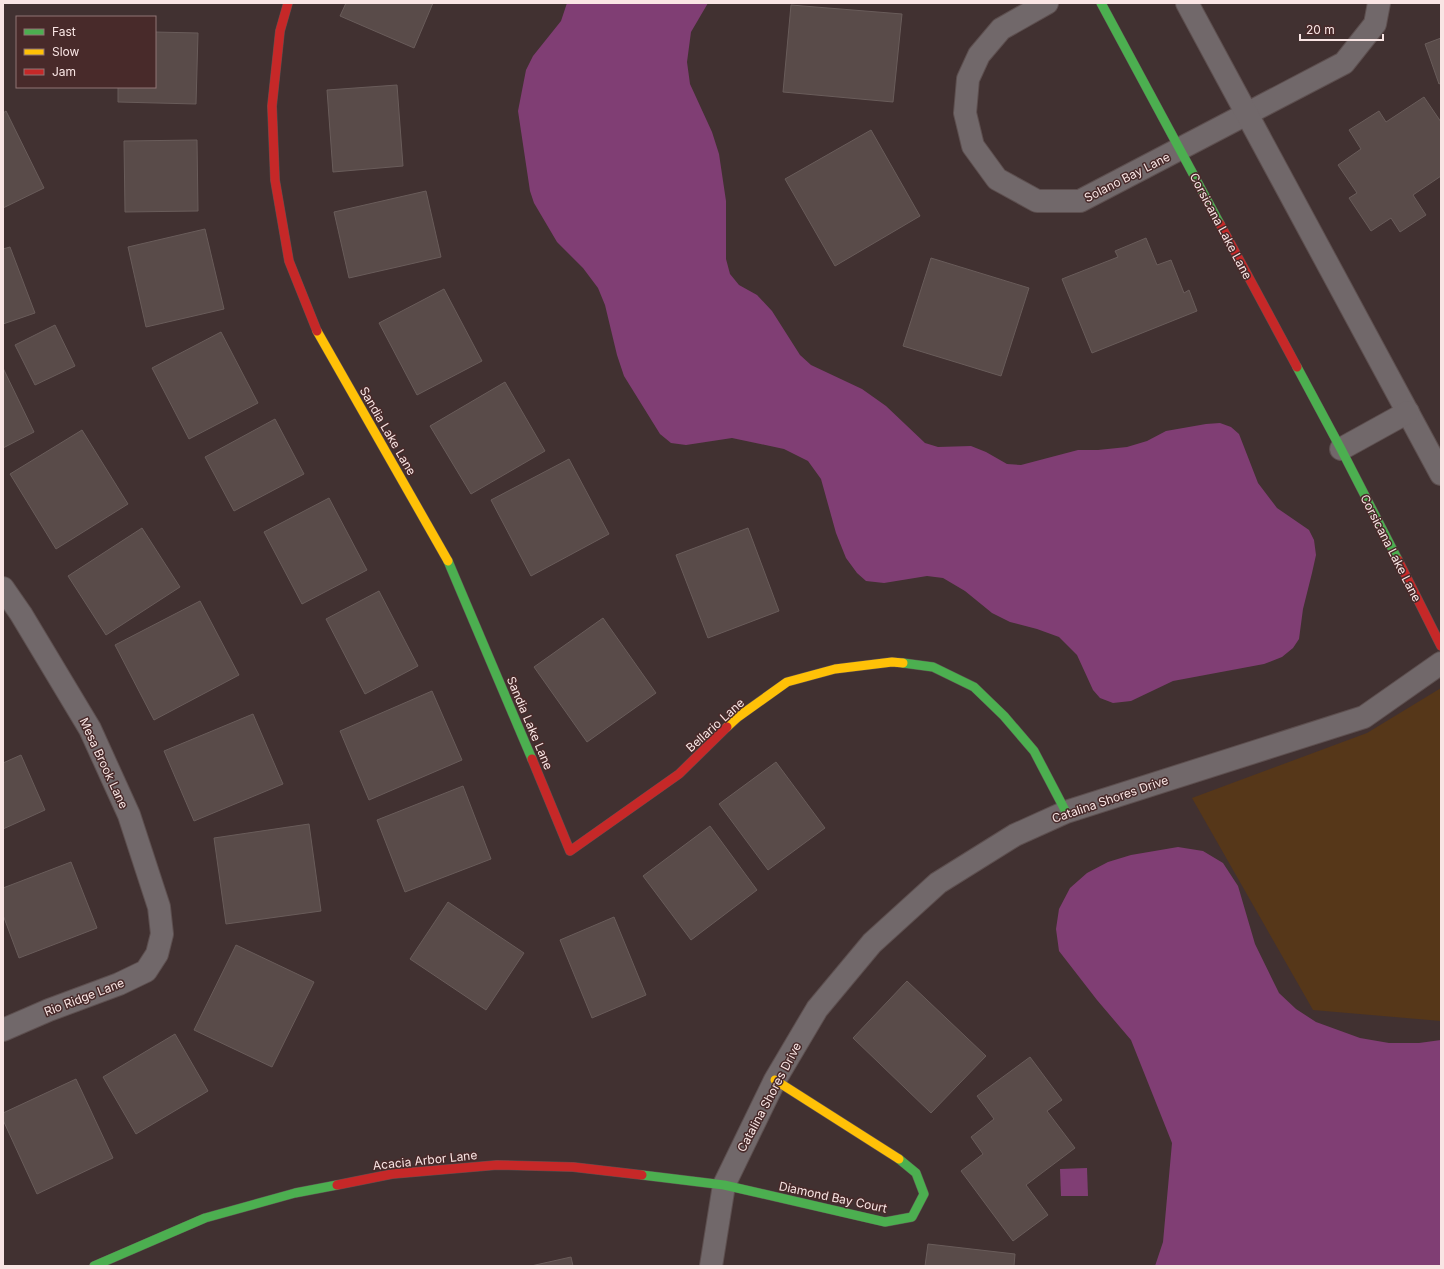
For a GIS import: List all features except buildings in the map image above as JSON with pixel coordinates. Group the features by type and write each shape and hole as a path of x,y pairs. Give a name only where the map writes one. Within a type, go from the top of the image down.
{"street":[{"name":"Sandia Lake Lane","path":"288,3 280,31 272,106 276,180 289,261 317,331 447,558 570,851"},
{"name":"Solano Bay Lane","path":"1047,3 1001,29 979,56 968,79 965,113 973,146 997,179 1037,201 1080,201 1344,63 1375,24 1379,3"},
{"name":"Corsicana Lake Lane","path":"1101,3 1341,449 1441,646"},
{"path":"1187,3 1441,474"},
{"path":"1341,449 1408,412"},
{"name":"Mesa Brook Lane","path":"3,588 21,614 90,729 129,815 160,907 162,934 157,954"},
{"name":"Bellario Lane","path":"570,851 679,774 738,716 787,682 836,669 892,662 933,667 974,687 1004,716 1034,751 1066,812"},
{"name":"Catalina Shores Drive","path":"711,1266 724,1185 775,1080 817,1009 872,943 938,883 1015,835 1066,812 1364,717 1441,663"},
{"name":"Rio Ridge Lane","path":"3,1030 49,1010 119,984 146,971 157,954"},
{"name":"Diamond Bay Court","path":"724,1185 885,1222 912,1217 924,1194 916,1173 899,1159 775,1080"},
{"name":"Acacia Arbor Lane","path":"94,1266 205,1218 295,1193 392,1174 497,1165 573,1167 724,1185"}],"shaded area":[{"path":"567,3 708,3 691,32 687,62 690,84 712,132 719,154 726,201 726,259 730,274 739,285 757,295 772,311 800,355 811,365 862,389 886,406 925,443 938,447 971,446 986,452 1007,464 1021,465 1078,450 1098,450 1127,447 1147,441 1166,431 1206,424 1220,423 1231,427 1239,434 1258,483 1277,508 1309,530 1314,540 1316,555 1303,609 1299,639 1293,648 1282,657 1264,664 1173,681 1131,701 1113,703 1100,698 1093,690 1077,655 1059,637 1037,629 1010,622 992,613 965,591 943,578 927,576 884,583 866,581 857,573 846,558 836,533 821,479 808,461 784,449 732,438 686,445 671,443 660,434 624,376 617,355 605,305 598,288 583,268 557,242 534,203 530,191 518,111 526,70 533,56 561,21"},
{"path":"1441,688 1441,1021 1313,1010 1192,798 1367,733"},
{"path":"1178,847 1203,851 1223,863 1238,886 1255,944 1279,993 1296,1009 1316,1022 1360,1038 1389,1043 1419,1043 1441,1040 1441,1266 1155,1266 1163,1242 1172,1143 1131,1040 1097,1000 1059,951 1056,929 1059,909 1070,888 1087,873 1108,862 1131,855"},
{"path":"1087,1168 1088,1196 1061,1196 1060,1169"}],"traffic: fast":[{"path":"1101,3 1220,224"},
{"path":"1297,367 1398,560"},
{"path":"448,561 532,759"},
{"path":"903,663 933,667 974,687 1004,716 1034,751 1066,812"},
{"path":"642,1175 724,1185 885,1222 912,1217 924,1194 916,1173 899,1159"},
{"path":"94,1266 205,1218 295,1193 337,1185"}],"traffic: slow":[{"path":"317,331 448,561"},
{"path":"727,727 738,717 787,682 835,669 892,662 903,663"},
{"path":"775,1080 899,1159"}],"traffic: jam":[{"path":"288,3 280,31 272,106 275,180 289,261 317,331"},
{"path":"1220,224 1297,367"},
{"path":"1398,560 1441,646"},
{"path":"532,759 570,851 679,774 727,727"},
{"path":"337,1185 392,1174 497,1165 573,1167 642,1175"}]}
